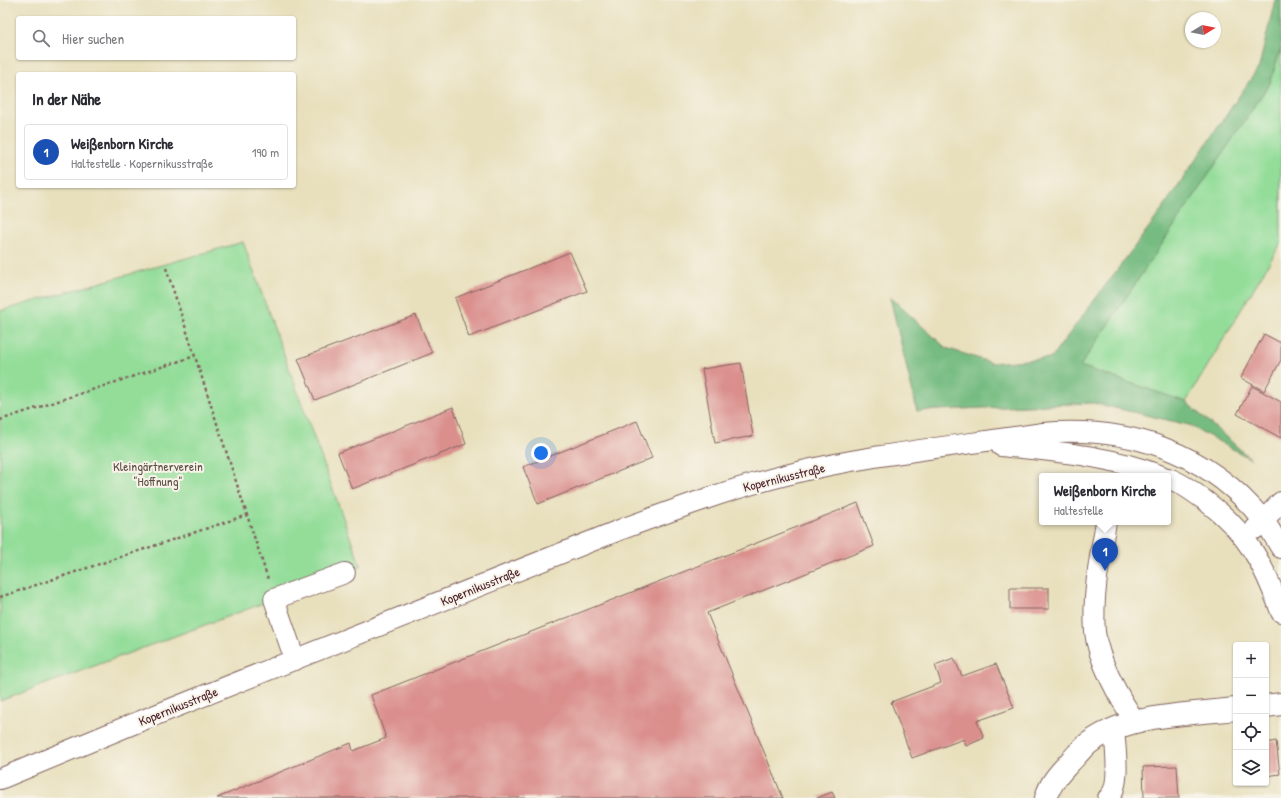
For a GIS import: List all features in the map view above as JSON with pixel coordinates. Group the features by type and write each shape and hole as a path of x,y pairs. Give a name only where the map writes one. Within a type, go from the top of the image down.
{"main road":[{"path":"1269,706 1281,704"},
{"path":"1046,798 1048,789 1056,777 1084,747 1114,729 1135,722 1233,709"}],"street":[{"name":"Kopernikusstraße","path":"0,779 622,529 704,499 785,476 831,465 921,449 974,444 1043,432 1071,430 1126,437 1155,444 1181,454 1207,468 1230,486 1264,520 1281,548"},
{"name":"Kopernikusstraße","path":"974,444 1070,452 1116,469 1142,473"},
{"path":"1171,480 1198,495 1222,513 1246,539 1263,568 1281,612"},
{"path":"1246,539 1281,502"},
{"path":"1105,525 1098,566 1095,633 1106,667 1120,698 1135,722"},
{"path":"295,660 274,599 345,573"},
{"path":"1111,797 1116,783 1114,729"}],"path":[{"path":"166,268 274,599"},
{"path":"0,420 195,356"},
{"path":"0,596 247,515"}],"green space":[{"path":"1275,0 1281,0 1281,47 1270,83 1080,366 1186,402 1251,459 1189,425 1093,403 917,411 890,297 946,348 992,363 1051,358 1156,218 1259,67"},
{"path":"1281,47 1281,243 1186,402 1080,366 1270,83"},
{"name":"Kleingärtnerverein \"Hoffnung\"","path":"243,242 361,567 0,701 0,311"}],"building":[{"path":"570,252 587,291 469,337 455,298"},
{"path":"416,315 432,353 315,400 298,359"},
{"path":"1264,334 1281,343 1281,360 1264,391 1241,378"},
{"path":"741,363 753,436 715,443 702,369"},
{"path":"1252,386 1281,402 1281,438 1237,414"},
{"path":"453,407 466,444 352,489 338,453"},
{"path":"637,421 652,458 538,504 523,467"},
{"path":"858,503 874,546 707,613 783,798 217,798 351,743 353,751 386,738 371,695"},
{"path":"1010,588 1049,588 1049,609 1010,609"},
{"path":"954,658 962,676 996,664 1014,708 977,721 984,738 966,746 964,739 912,758 891,702 941,683 935,665"},
{"path":"1276,741 1280,774 1269,776 1269,742"},
{"path":"1177,766 1179,798 1144,798 1143,767"},
{"path":"832,792 835,798 817,798"}],"place":[{"name":"Weißenborn Kirche","path":"1105,571"}]}
